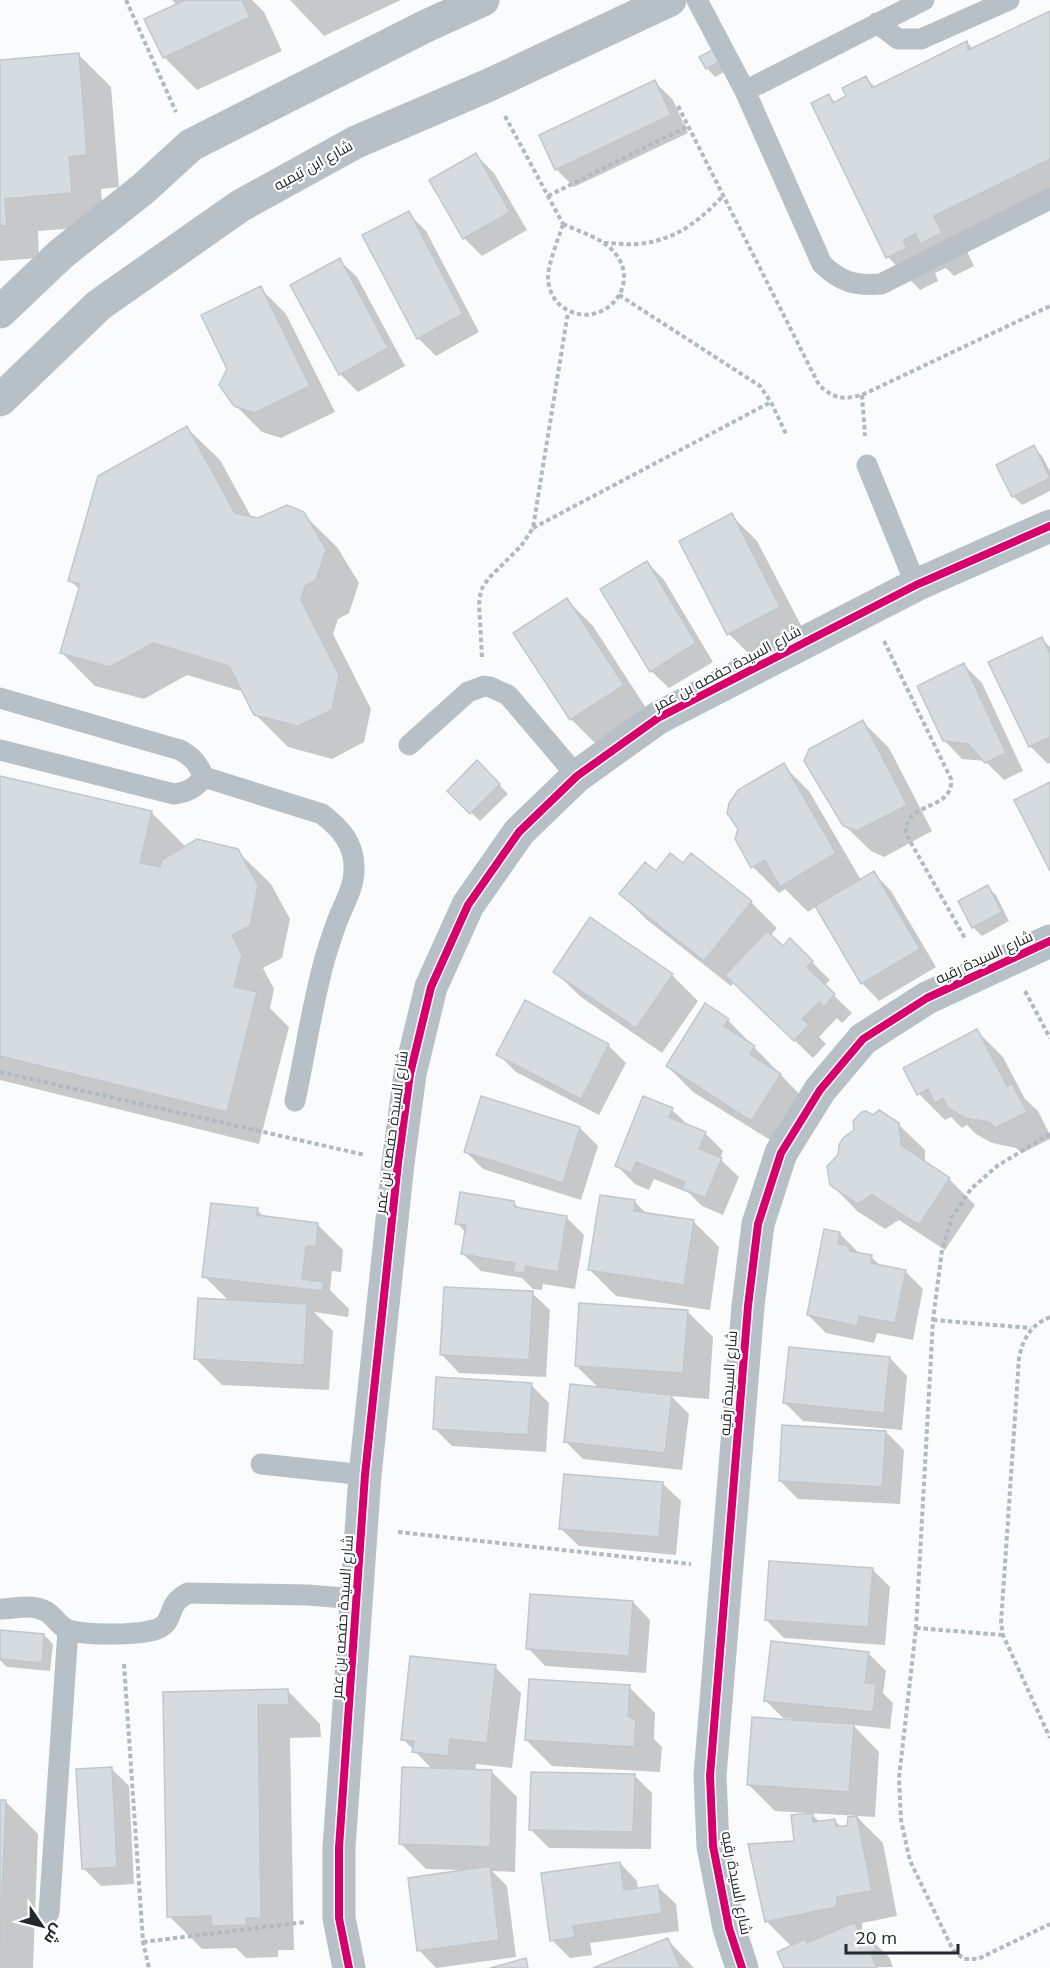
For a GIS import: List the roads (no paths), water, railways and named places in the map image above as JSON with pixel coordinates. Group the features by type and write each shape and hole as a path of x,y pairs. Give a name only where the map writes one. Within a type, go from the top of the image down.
{"street":[{"path":"0,312 61,254 142,189 191,145 426,26 483,0"},
{"name":"شارع ابن تيميه","path":"0,400 99,305 240,206 356,142 489,86 670,0"},
{"name":"شارع السيدة حفصه بن عمر","path":"349,1968 339,1918 339,1848 365,1475 398,1163 410,1074 431,987 468,905 519,832 577,776 658,718 916,585 1050,526"},
{"name":"شارع السيدة رقيه","path":"742,1968 729,1928 713,1846 710,1776 748,1306 758,1224 781,1153 820,1090 863,1039 927,998 1050,941"}],"lane":[{"path":"697,0 745,91 818,257 834,275 848,282 865,285 881,284 1050,199"},
{"path":"745,91 924,0"},
{"path":"877,23 898,39 921,39 1009,0"},
{"path":"867,465 916,585"},
{"path":"409,745 468,692 484,686 508,695 577,776"},
{"path":"0,698 180,750 191,756 204,777 322,814 345,836 352,851 353,884 324,959 295,1101"},
{"path":"0,750 174,794 186,792 195,787 204,777"},
{"path":"261,1464 365,1475"},
{"path":"0,1610 35,1607 46,1612 68,1630 79,1633 122,1634 159,1629 165,1624 178,1598 188,1593 308,1595 356,1599"},
{"path":"49,1913 68,1630"}]}
